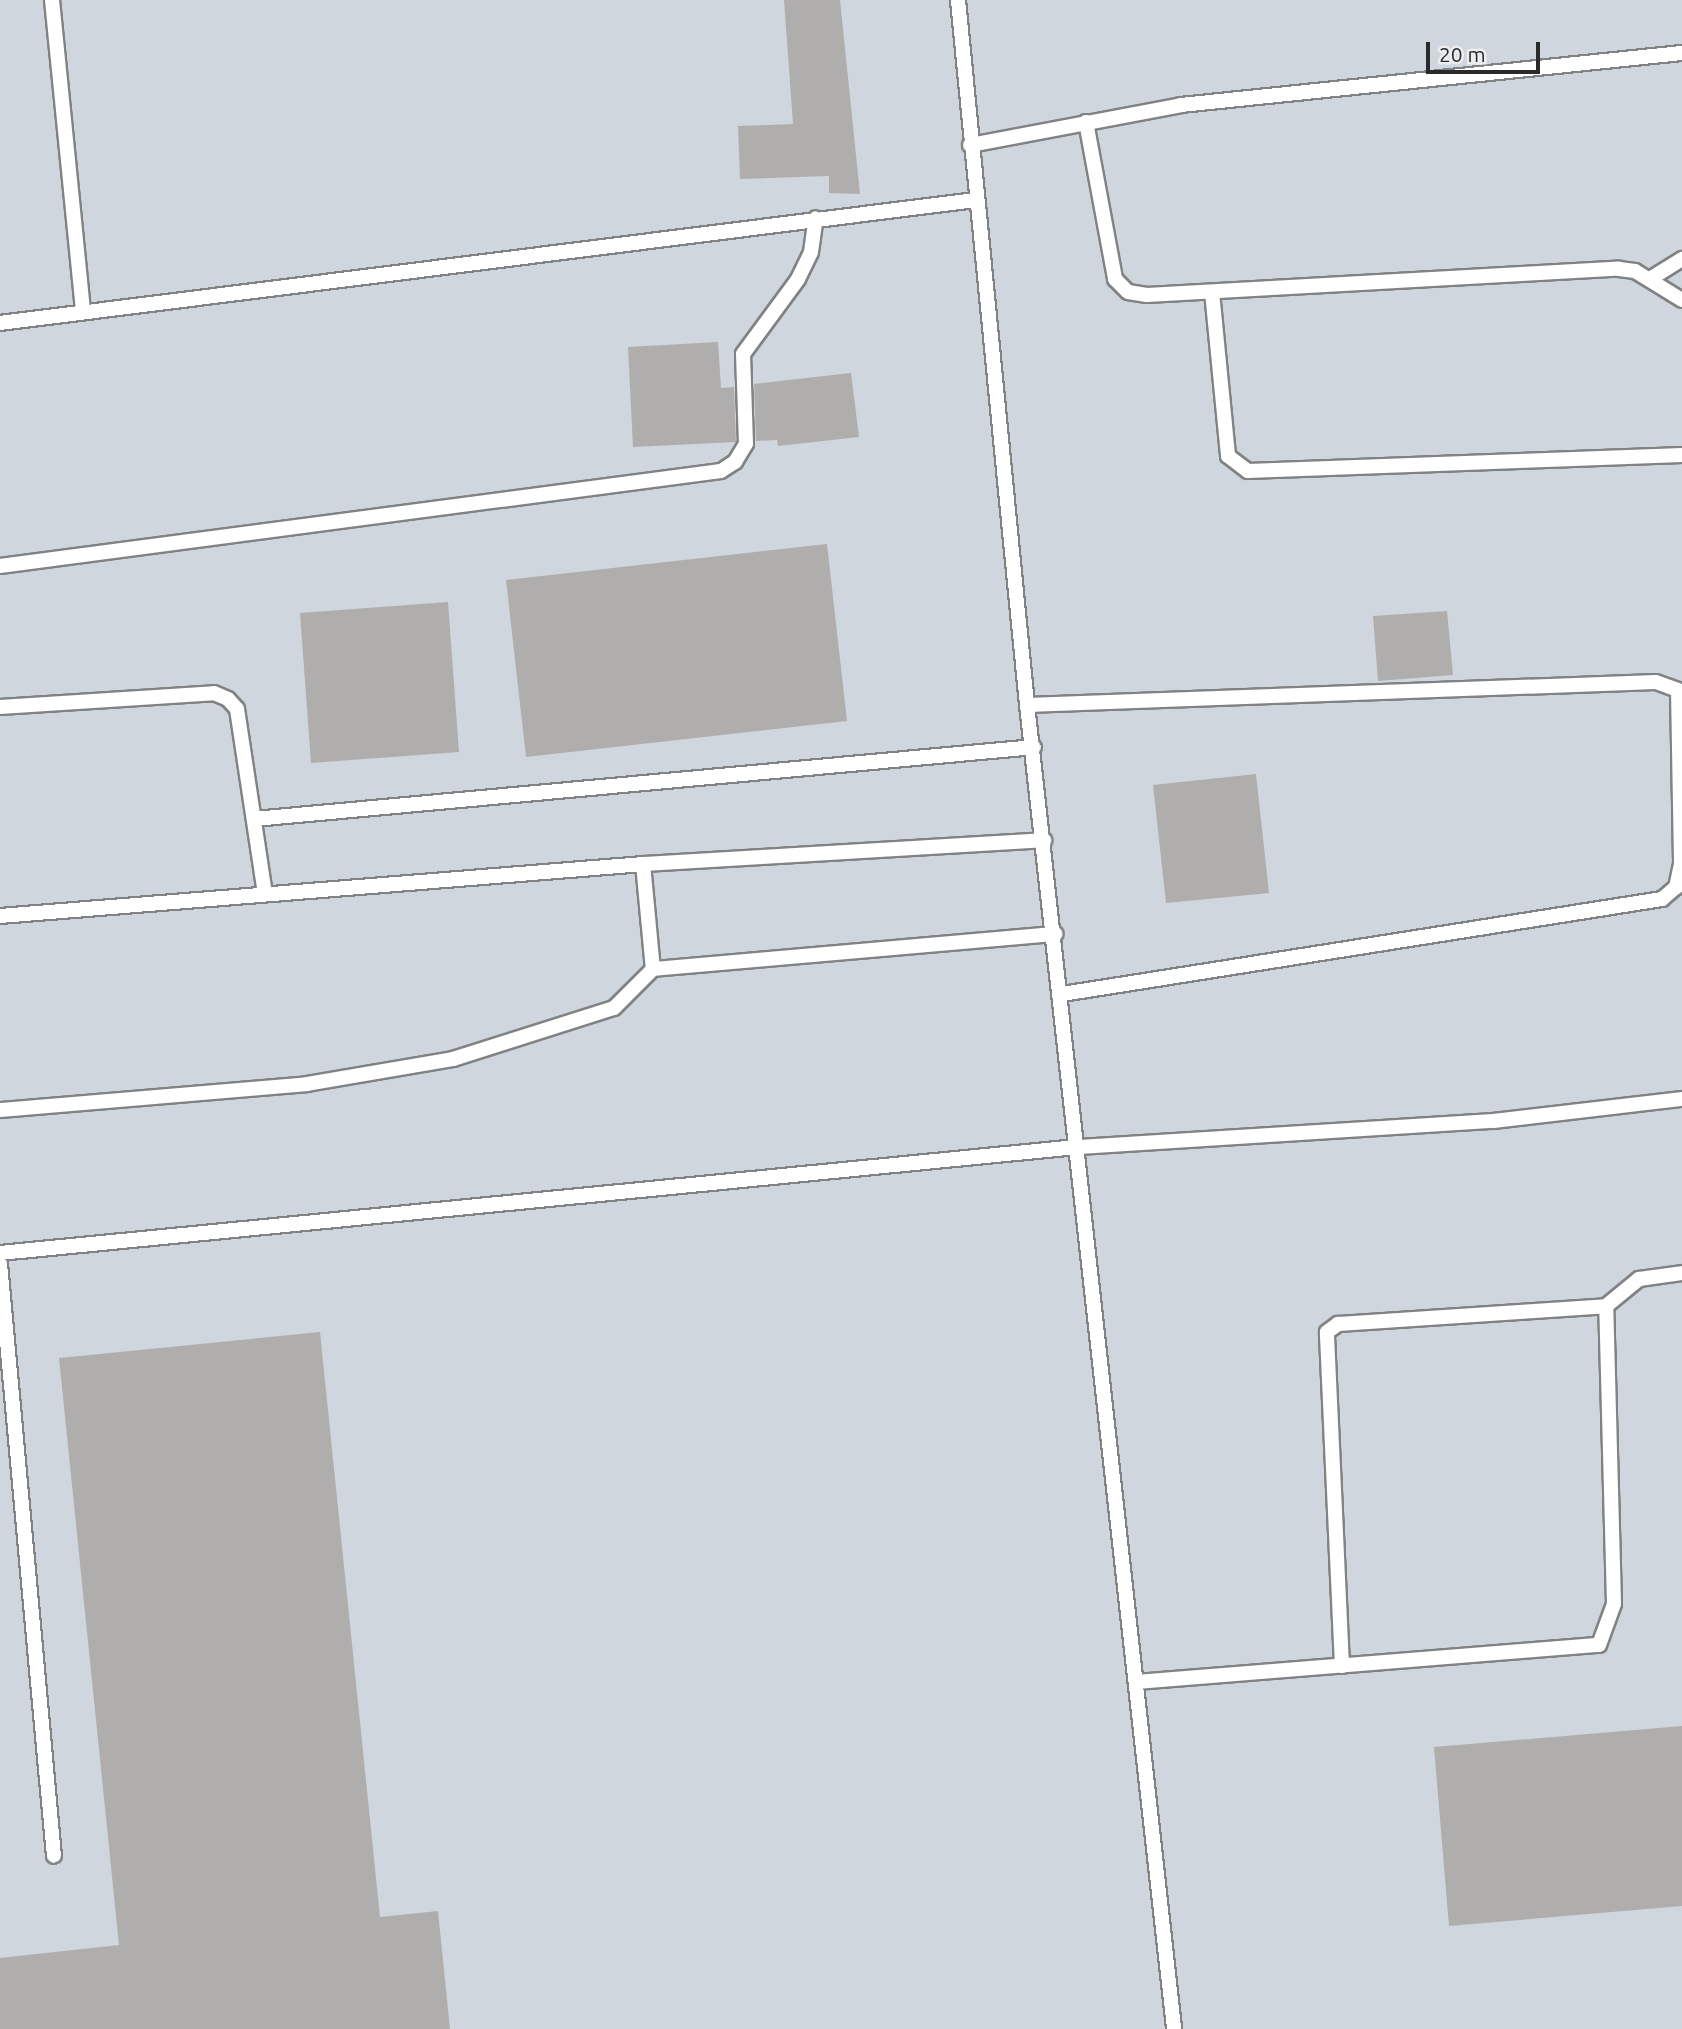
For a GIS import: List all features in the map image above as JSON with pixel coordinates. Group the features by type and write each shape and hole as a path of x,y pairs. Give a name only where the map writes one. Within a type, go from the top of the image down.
{"lane":[{"path":"52,0 83,310"},
{"path":"958,0 975,200 1027,705 1062,994 1174,2029"},
{"path":"970,145 1181,105 1682,53"},
{"path":"1086,122 1120,287 1147,295 1619,269 1650,279 1682,300"},
{"path":"0,323 83,310 975,200"},
{"path":"0,566 721,471 735,463 746,444 743,354 798,279 811,252 816,218"},
{"path":"1650,279 1682,259"},
{"path":"1212,292 1228,456 1248,471 1682,455"},
{"path":"1027,705 1678,683 1681,864 1678,889 1662,899 1062,994"},
{"path":"0,707 222,695 237,709 265,894"},
{"path":"254,820 1034,747"},
{"path":"0,916 643,864 1044,840"},
{"path":"643,864 653,969"},
{"path":"0,1110 307,1084 453,1059 614,1008 653,969 1055,934"},
{"path":"0,1253 1078,1147 1494,1121 1682,1099"},
{"path":"0,1264 54,1856"},
{"path":"1342,1666 1327,1332 1338,1324 1606,1306 1639,1279 1682,1273"},
{"path":"1137,1682 1599,1646 1614,1604 1606,1306"}],"shaded area":[{"path":"0,0 1682,0 1682,2029 0,2029"}],"building":[{"path":"784,0 840,0 860,194 829,193 829,176 740,179 738,126 793,124"},
{"path":"718,342 721,388 734,387 736,442 633,447 628,347"},
{"path":"851,373 859,437 778,446 777,440 756,441 754,384"},
{"path":"827,544 847,721 526,757 506,580"},
{"path":"448,602 459,752 311,763 300,613"},
{"path":"1447,611 1453,675 1378,681 1373,616"},
{"path":"1256,774 1269,893 1166,903 1153,785"},
{"path":"320,1332 380,1917 438,1911 450,2029 0,2029 0,1958 119,1945 59,1358"},
{"path":"1682,1726 1682,1906 1449,1926 1434,1747"}]}
